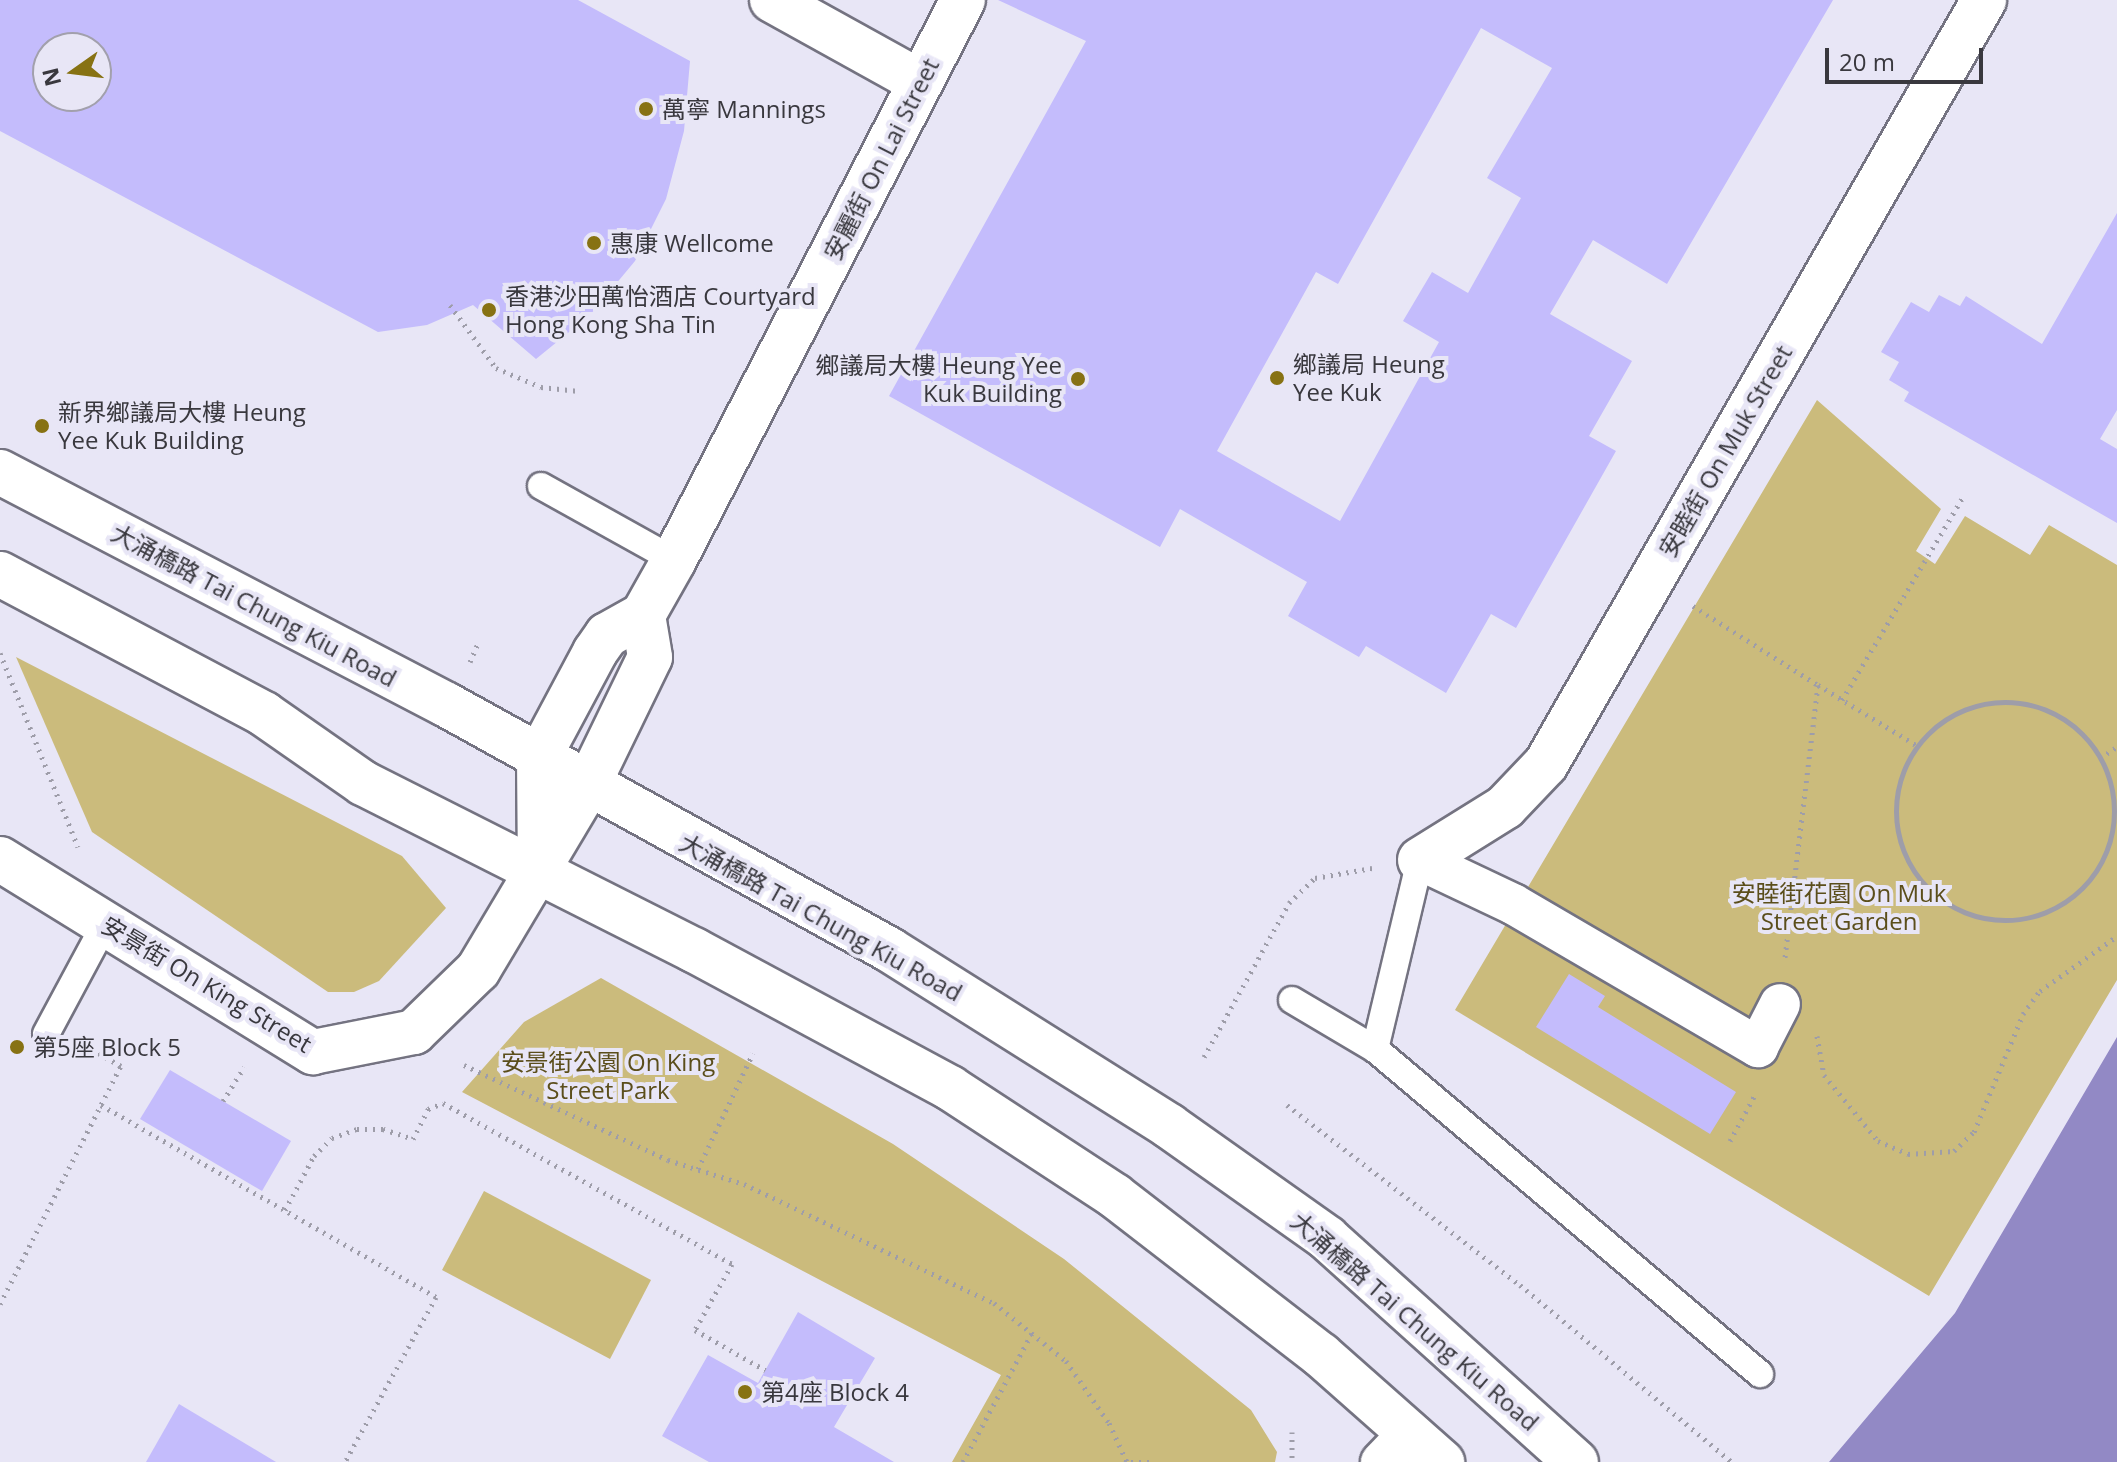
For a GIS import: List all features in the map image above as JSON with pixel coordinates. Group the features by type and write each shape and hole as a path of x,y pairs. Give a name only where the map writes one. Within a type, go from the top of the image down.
{"main road":[{"path":"772,0 920,82"},
{"name":"安麗街 On Lai Street","path":"643,615 963,0"},
{"name":"安睦街 On Muk Street","path":"1420,860 1505,807 1546,764 1984,0"},
{"name":"大涌橋路 Tai Chung Kiu Road","path":"0,472 539,757 587,787 890,950 1169,1126 1327,1238 1576,1462"},
{"path":"0,574 264,714 363,783 540,872 950,1088 1115,1196 1395,1447 1442,1462"},
{"path":"643,615 650,657 587,787 540,872 539,757 607,635 643,615"},
{"name":"安景街 On King Street","path":"0,859 313,1052 414,1032 478,970 540,872"}],"street":[{"path":"1420,860 1513,904 1758,1047 1780,1004"}],"lane":[{"path":"541,486 674,560"},
{"path":"1375,1049 1420,860"},
{"path":"48,1030 105,924"},
{"path":"1292,1000 1375,1049 1760,1374"}],"path":[{"path":"450,305 496,368 541,387 579,391"},
{"path":"1842,700 1964,495"},
{"path":"1688,603 1916,745"},
{"path":"473,658 479,641"},
{"path":"0,653 80,852"},
{"path":"1818,685 1780,1004 1815,1026 1824,1075 1878,1141 1908,1154 1954,1151 1974,1132 2023,1014 2040,991 2117,936"},
{"path":"2011,701 2047,710 2078,730 2100,758 2112,789 2115,822 2105,858 2083,889 2055,910 2019,921 1983,919 1948,906 1920,882 1902,851 1895,815 1900,778 1916,745 1942,720 1975,705 2011,701"},
{"path":"2100,758 2117,747"},
{"path":"1204,1057 1289,903 1315,878 1420,860"},
{"path":"0,1304 121,1066 48,1030"},
{"path":"698,1169 753,1053"},
{"path":"223,1101 246,1062"},
{"path":"464,1065 698,1169 744,1184 994,1303 1066,1361 1109,1423 1129,1462 1151,1462"},
{"path":"285,1210 314,1156 332,1138 383,1129 413,1139 428,1109 443,1103 732,1264 695,1330 765,1370"},
{"path":"101,1105 436,1297 345,1462"},
{"path":"1287,1105 1458,1235 1732,1462"},
{"path":"963,1462 1032,1333"},
{"path":"1292,1432 1292,1462"}],"green space":[{"name":"安睦街花園 On Muk Street Garden","path":"1817,400 1941,509 1916,551 1935,564 1965,516 2030,555 2049,525 2117,565 2117,980 1929,1296 1455,1010"},
{"path":"16,657 402,856 446,908 379,981 354,992 328,992 92,832"},
{"name":"安景街公園 On King Street Park","path":"601,978 893,1144 1064,1259 1251,1410 1277,1452 1275,1462 952,1462 1001,1375 462,1092 524,1022"},
{"path":"484,1191 651,1280 610,1359 442,1270"}],"shaded area":[{"path":"2117,1037 2117,1462 1829,1462 1955,1313"}],"building":[{"name":"香港沙田萬怡酒店 Courtyard Hong Kong Sha Tin","path":"0,0 578,0 690,61 684,131 666,199 635,261 590,315 536,359 473,305 427,325 378,332 0,131"},
{"name":"鄉議局大樓 Heung Yee Kuk Building","path":"998,0 1833,0 1667,284 1593,240 1550,314 1632,361 1589,436 1616,451 1516,628 1491,614 1446,693 1366,646 1359,657 1288,616 1307,582 1180,509 1160,547 889,396 1086,41","holes":["1481,28 1552,68 1487,178 1521,198 1468,293 1432,272 1403,321 1439,342 1340,521 1217,451 1316,272 1338,284"]},
{"path":"2117,213 2117,410 2100,439 2117,449 2117,523 1904,401 1909,392 1889,380 1899,362 1881,352 1911,302 1929,312 1939,295 1960,306 1966,296 2042,344"},
{"path":"1569,974 1605,996 1598,1007 1736,1092 1710,1134 1536,1027"},
{"path":"170,1070 291,1141 262,1191 140,1119"},
{"name":"第4座 Block 4","path":"798,1312 875,1358 834,1427 894,1462 709,1462 662,1436 708,1355 758,1383"},
{"path":"179,1404 276,1462 146,1462"}],"place":[{"name":"萬寧 Mannings","path":"646,109"},
{"name":"惠康 Wellcome","path":"594,243"},
{"name":"香港沙田萬怡酒店 Courtyard Hong Kong Sha Tin","path":"489,310"},
{"name":"鄉議局 Heung Yee Kuk","path":"1277,378"},
{"name":"鄉議局大樓 Heung Yee Kuk Building","path":"1078,379"},
{"name":"新界鄉議局大樓 Heung Yee Kuk Building","path":"42,426"},
{"name":"第5座 Block 5","path":"17,1047"},
{"name":"第4座 Block 4","path":"745,1392"}]}
